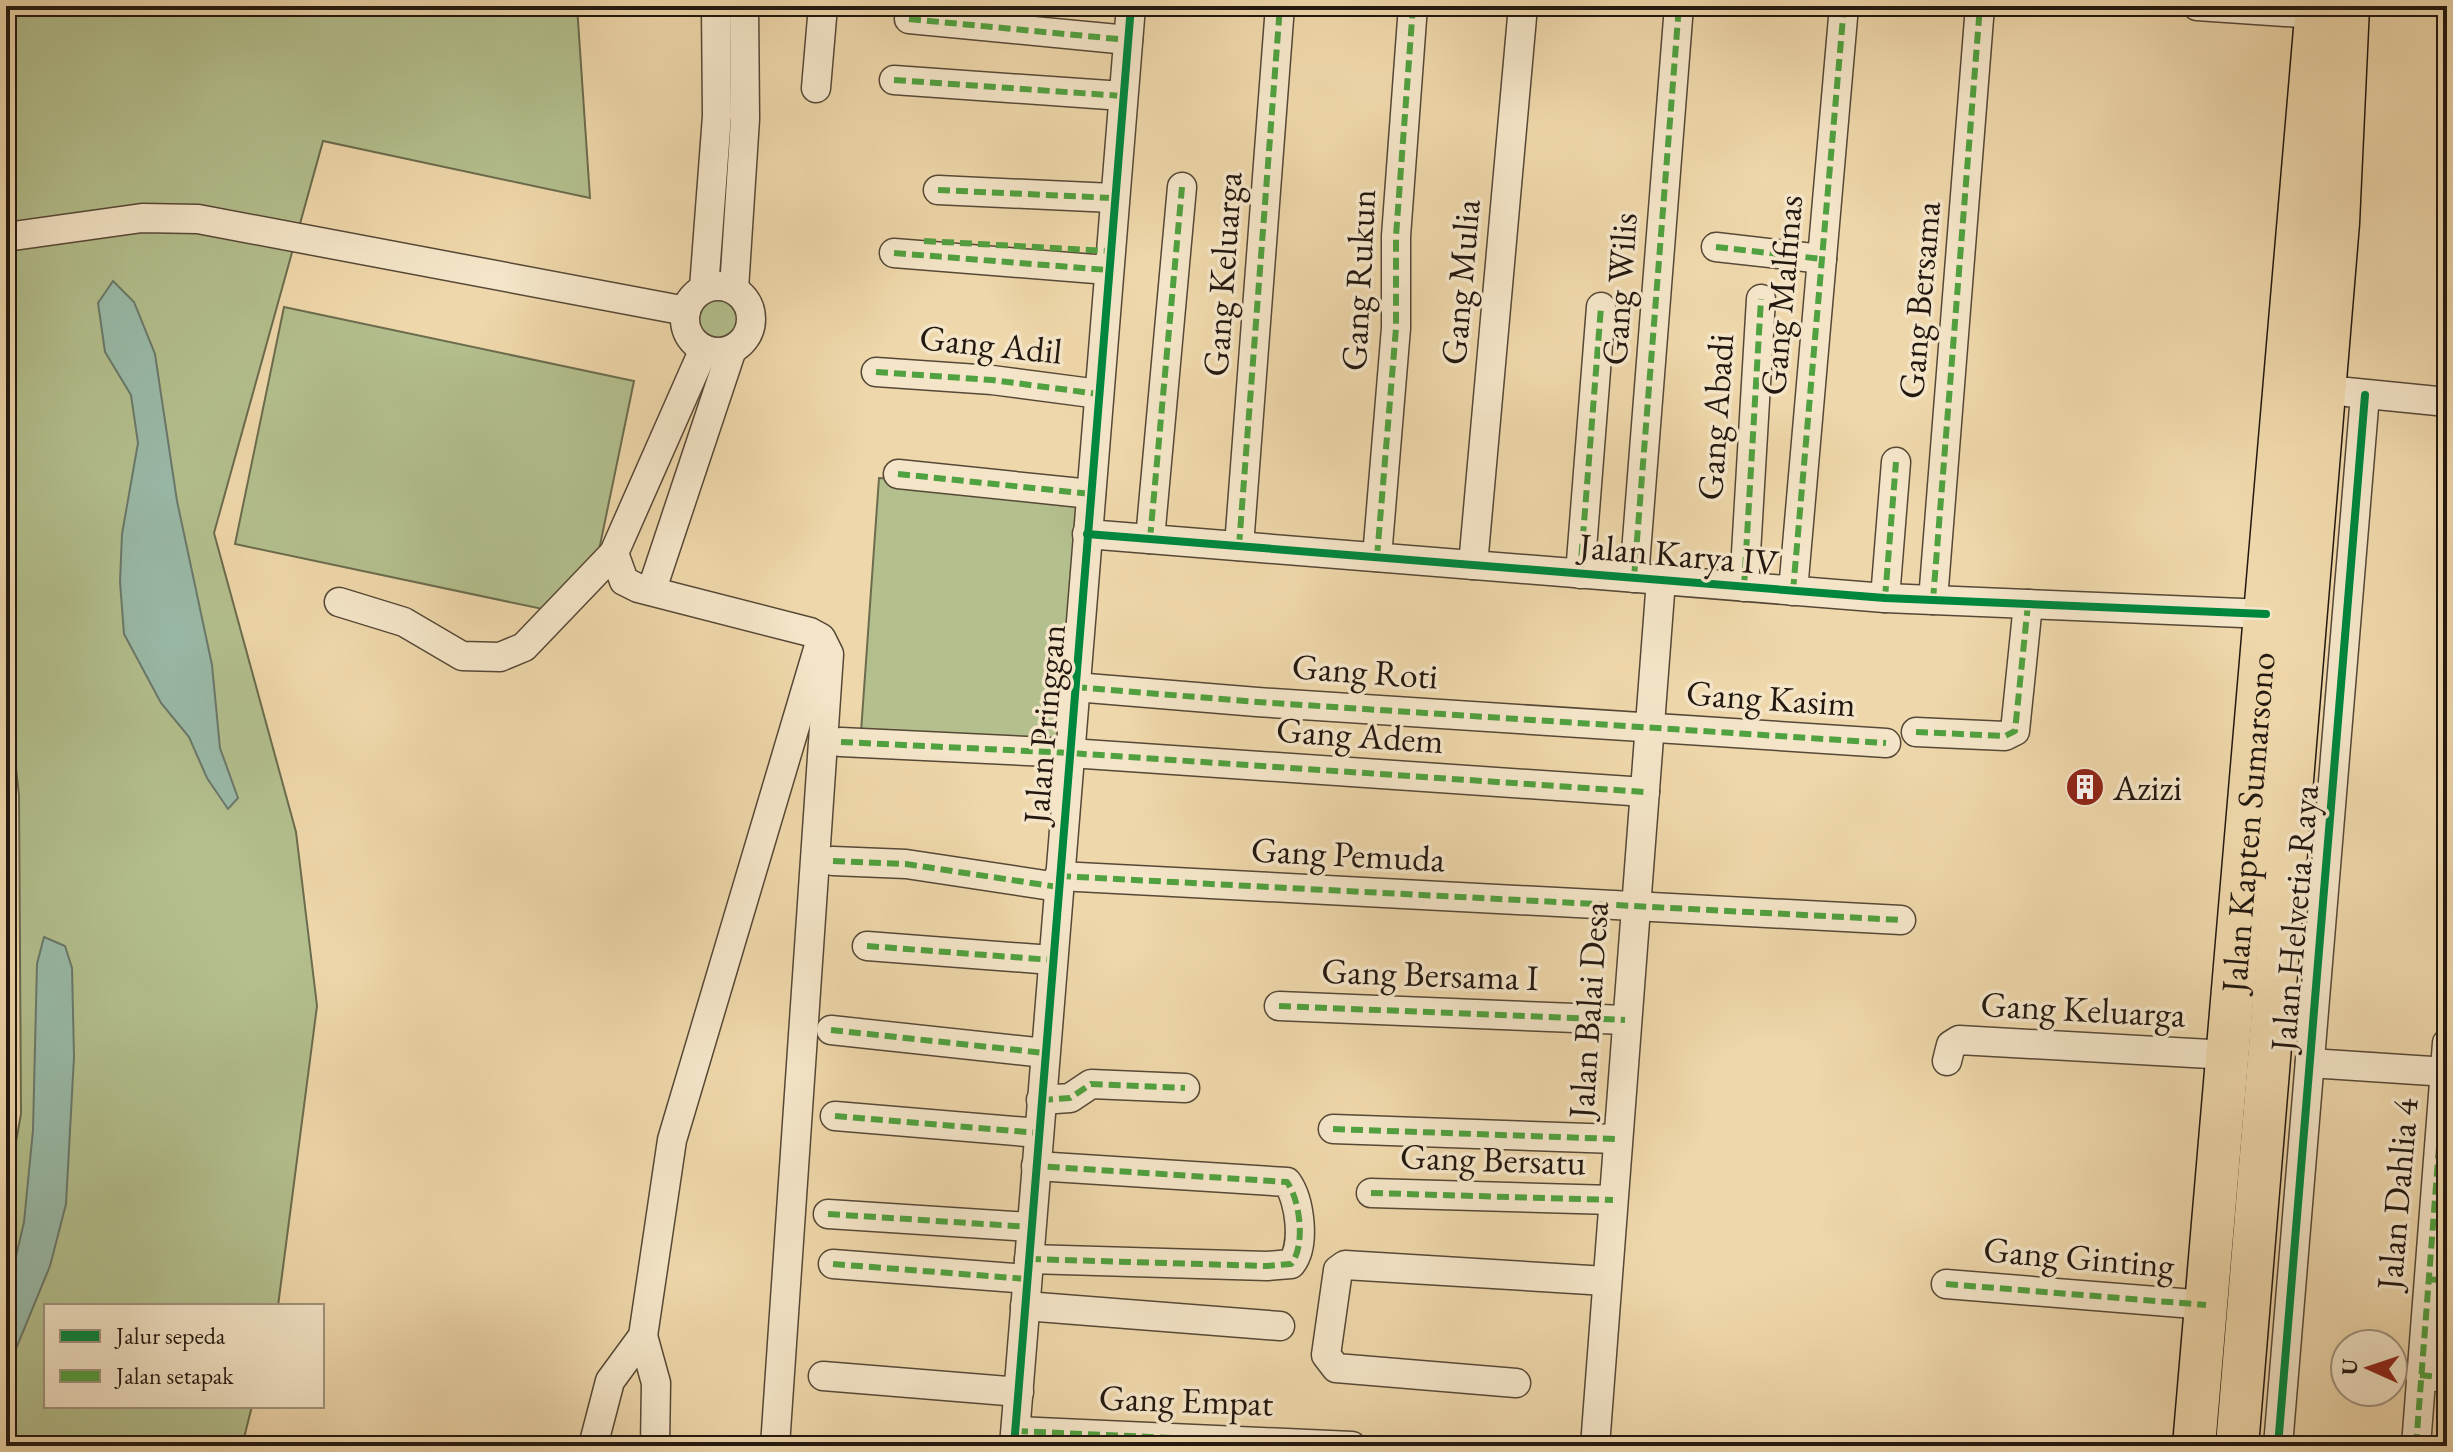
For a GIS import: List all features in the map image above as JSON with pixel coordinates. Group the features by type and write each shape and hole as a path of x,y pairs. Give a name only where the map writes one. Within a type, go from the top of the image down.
{"highway":[{"name":"Jalan Kapten Sumarsono","path":"2237,1446 2338,223 2327,9"},
{"name":"Jalan Kapten Sumarsono","path":"2194,1446 2266,614 2327,9"}],"street":[{"path":"704,288 717,116 716,6"},
{"path":"734,289 745,119 744,6"},
{"path":"816,88 823,6"},
{"name":"Jalan Pringgan","path":"1015,1439 1113,198 1131,6"},
{"name":"Gang Keluarga","path":"1239,546 1280,6"},
{"name":"Gang Rukun","path":"1377,557 1396,328 1396,236 1413,6"},
{"name":"Gang Mulia","path":"1473,565 1523,6"},
{"name":"Gang Wilis","path":"1648,579 1679,6"},
{"name":"Gang Malfinas","path":"1793,591 1844,6"},
{"name":"Gang Bersama","path":"1933,600 1980,6"},
{"path":"2197,6 2327,9"},
{"path":"909,19 1128,40"},
{"path":"894,80 1123,96"},
{"path":"1150,539 1182,187"},
{"path":"938,190 1113,198"},
{"path":"6,237 142,218 198,219 686,311"},
{"path":"924,241 1108,261"},
{"path":"1716,247 1822,259"},
{"path":"894,253 1108,261"},
{"path":"725,285 734,289 749,304 751,325 741,343 732,349 713,352 704,349 688,333 686,311 689,302 704,288 725,285"},
{"name":"Gang Abadi","path":"1744,587 1761,299"},
{"path":"1580,574 1601,307"},
{"path":"339,602 404,622 455,654 472,659 500,657 524,647 614,553 704,349"},
{"path":"652,589 732,349"},
{"name":"Gang Adil","path":"876,372 992,380 1099,394"},
{"path":"2323,388 2447,402"},
{"name":"Jalan Helvetia Raya","path":"2278,1446 2365,395"},
{"path":"1885,598 1896,462"},
{"path":"898,474 1091,494"},
{"name":"Jalan Karya IV","path":"1087,534 1885,598 2266,614"},
{"path":"614,553 624,581 810,632 821,638 829,654 775,1446"},
{"name":"Jalan Balai Desa","path":"1595,1446 1634,904 1651,728 1648,579"},
{"path":"1916,732 2005,736 2015,731 2028,604"},
{"path":"655,1446 656,1383 643,1336 672,1140 821,638"},
{"name":"Gang Roti","path":"1075,687 1651,728"},
{"name":"Gang Kasim","path":"1651,728 1886,743"},
{"name":"Gang Adem","path":"841,742 1070,753 1645,792"},
{"name":"Gang Pemuda","path":"833,861 906,864 1059,882 1634,904 1901,920"},
{"path":"867,946 1052,960"},
{"name":"Gang Bersama I","path":"1279,1006 1625,1020"},
{"path":"831,1030 1045,1053"},
{"name":"Gang Keluarga","path":"1947,1061 1951,1045 1959,1040 2228,1055"},
{"name":"Jalan Dahlia 4","path":"2416,1446 2433,1376 2447,1043"},
{"path":"2310,1063 2446,1072"},
{"path":"1041,1100 1070,1098 1091,1084 1185,1088"},
{"path":"835,1116 1039,1133"},
{"path":"1333,1129 1616,1139"},
{"path":"1027,1281 1291,1264 1297,1256 1297,1202 1287,1182 1036,1166"},
{"name":"Gang Bersatu","path":"1371,1193 1613,1200"},
{"path":"828,1214 1031,1227"},
{"path":"833,1264 1027,1281 1280,1326"},
{"path":"1516,1383 1336,1368 1326,1355 1338,1270 1345,1265 1606,1281"},
{"name":"Gang Ginting","path":"1946,1284 2206,1305"},
{"path":"593,1446 610,1381 643,1336"},
{"path":"823,1376 1019,1392"},
{"name":"Gang Empat","path":"1015,1439 1352,1446"}],"green space":[{"path":"6,6 577,6 590,198 323,141 214,533 296,832 317,1006 278,1304 44,1304 44,1408 252,1408 242,1446 6,1446 6,1197 21,1114 19,795 6,679"},
{"path":"719,293 736,300 743,317 736,334 719,341 702,334 695,317 702,300"},
{"path":"284,307 634,381 598,555 552,611 235,544"},
{"path":"879,478 1083,493 1064,748 861,732"}],"shaded area":[{"path":"113,281 134,302 155,354 177,501 212,665 220,748 238,798 228,809 207,778 189,737 161,703 124,634 120,582 122,534 138,443 131,395 105,352 98,303"},
{"path":"44,937 65,946 72,968 74,1057 66,1204 50,1266 6,1373 6,1299 24,1222 33,1130 37,964"}],"marked path":[{"path":"1239,546 1280,6"},
{"path":"1377,557 1396,328 1396,236 1413,6"},
{"path":"1634,578 1679,6"},
{"path":"1793,591 1844,6"},
{"path":"1933,600 1980,6"},
{"path":"909,19 1128,40"},
{"path":"894,80 1123,96"},
{"path":"1150,539 1182,187"},
{"path":"938,190 1113,198"},
{"path":"924,241 1109,251"},
{"path":"1716,247 1822,259"},
{"path":"894,253 1108,270"},
{"path":"1744,587 1761,299"},
{"path":"1580,574 1601,307"},
{"path":"876,372 992,380 1099,394"},
{"path":"1885,598 1896,462"},
{"path":"898,474 1091,494"},
{"path":"1916,732 2005,736 2015,731 2028,604"},
{"path":"1075,687 1257,702 1886,743"},
{"path":"841,742 1070,753 1645,792"},
{"path":"833,861 906,864 1058,887"},
{"path":"1059,876 1901,920"},
{"path":"867,946 1052,960"},
{"path":"1279,1006 1625,1020"},
{"path":"831,1030 1045,1053"},
{"path":"2416,1446 2447,1043"},
{"path":"1041,1100 1070,1098 1091,1084 1185,1088"},
{"path":"835,1116 1039,1133"},
{"path":"1333,1129 1616,1139"},
{"path":"1029,1259 1267,1266 1291,1264 1296,1256 1300,1235 1298,1211 1287,1182 1036,1166"},
{"path":"1371,1193 1613,1200"},
{"path":"828,1214 1031,1227"},
{"path":"833,1264 1027,1279"},
{"path":"2428,1279 2447,1281"},
{"path":"1946,1284 2206,1305"},
{"path":"2420,1375 2447,1378"},
{"path":"1016,1431 1352,1446"}],"cycle path":[{"path":"1014,1446 1131,6"},
{"path":"2278,1446 2365,395"},
{"path":"1087,534 1885,598 2266,614"}],"place":[{"name":"Azizi","path":"2085,787"}]}
